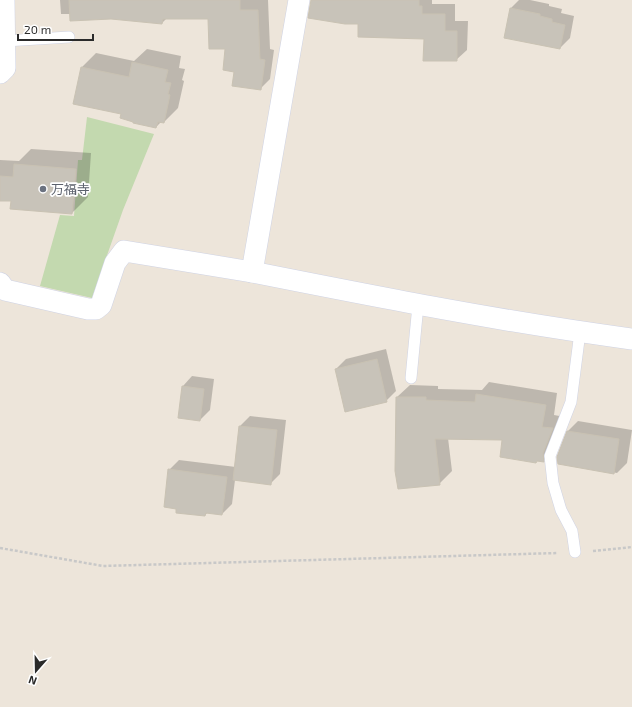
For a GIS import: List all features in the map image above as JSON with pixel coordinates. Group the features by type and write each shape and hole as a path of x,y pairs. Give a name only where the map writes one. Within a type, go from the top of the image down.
{"street":[{"path":"0,73 5,68 4,0"},
{"path":"252,272 299,0"},
{"path":"0,283 5,290 88,309 96,309 101,305 115,263 124,251 252,272 418,305 580,332 632,338"}],"lane":[{"path":"5,41 68,37"},
{"path":"411,378 418,305"},
{"path":"576,552 572,531 561,510 553,484 550,456 571,402 576,373 580,332"}],"path":[{"path":"0,548 103,566 576,552 632,547"}],"green space":[{"path":"87,117 154,134 123,210 92,298 40,286 60,215 74,216 78,160 82,160"}],"building":[{"path":"69,0 240,0 240,10 258,10 260,59 265,60 261,90 232,86 234,72 223,70 225,49 209,49 208,19 163,19 162,24 111,19 70,21"},
{"path":"311,0 419,0 419,6 422,6 422,14 445,14 445,31 457,31 457,61 423,61 424,39 358,37 358,24 345,24 308,18"},
{"path":"510,8 540,14 540,16 552,19 552,22 565,25 560,49 504,38"},
{"path":"132,62 168,70 165,82 171,83 164,123 158,122 156,128 133,123 120,118 121,114 73,104 81,67 129,77"},
{"name":"万福寺","path":"14,164 76,169 72,214 10,209 11,201 0,201 0,176 13,177"},
{"path":"377,359 387,402 345,412 335,369"},
{"path":"182,386 204,389 200,421 178,418"},
{"path":"476,394 546,405 542,427 553,428 543,453 544,462 537,461 536,463 500,457 502,440 435,439 440,485 398,489 395,471 396,397 426,397 426,400 475,402"},
{"path":"239,426 277,430 271,485 233,480"},
{"path":"567,431 619,439 614,474 558,464 557,457"},
{"path":"168,469 227,477 222,515 206,513 205,516 176,513 176,509 164,507"}],"place":[{"name":"万福寺","path":"43,189"}]}
